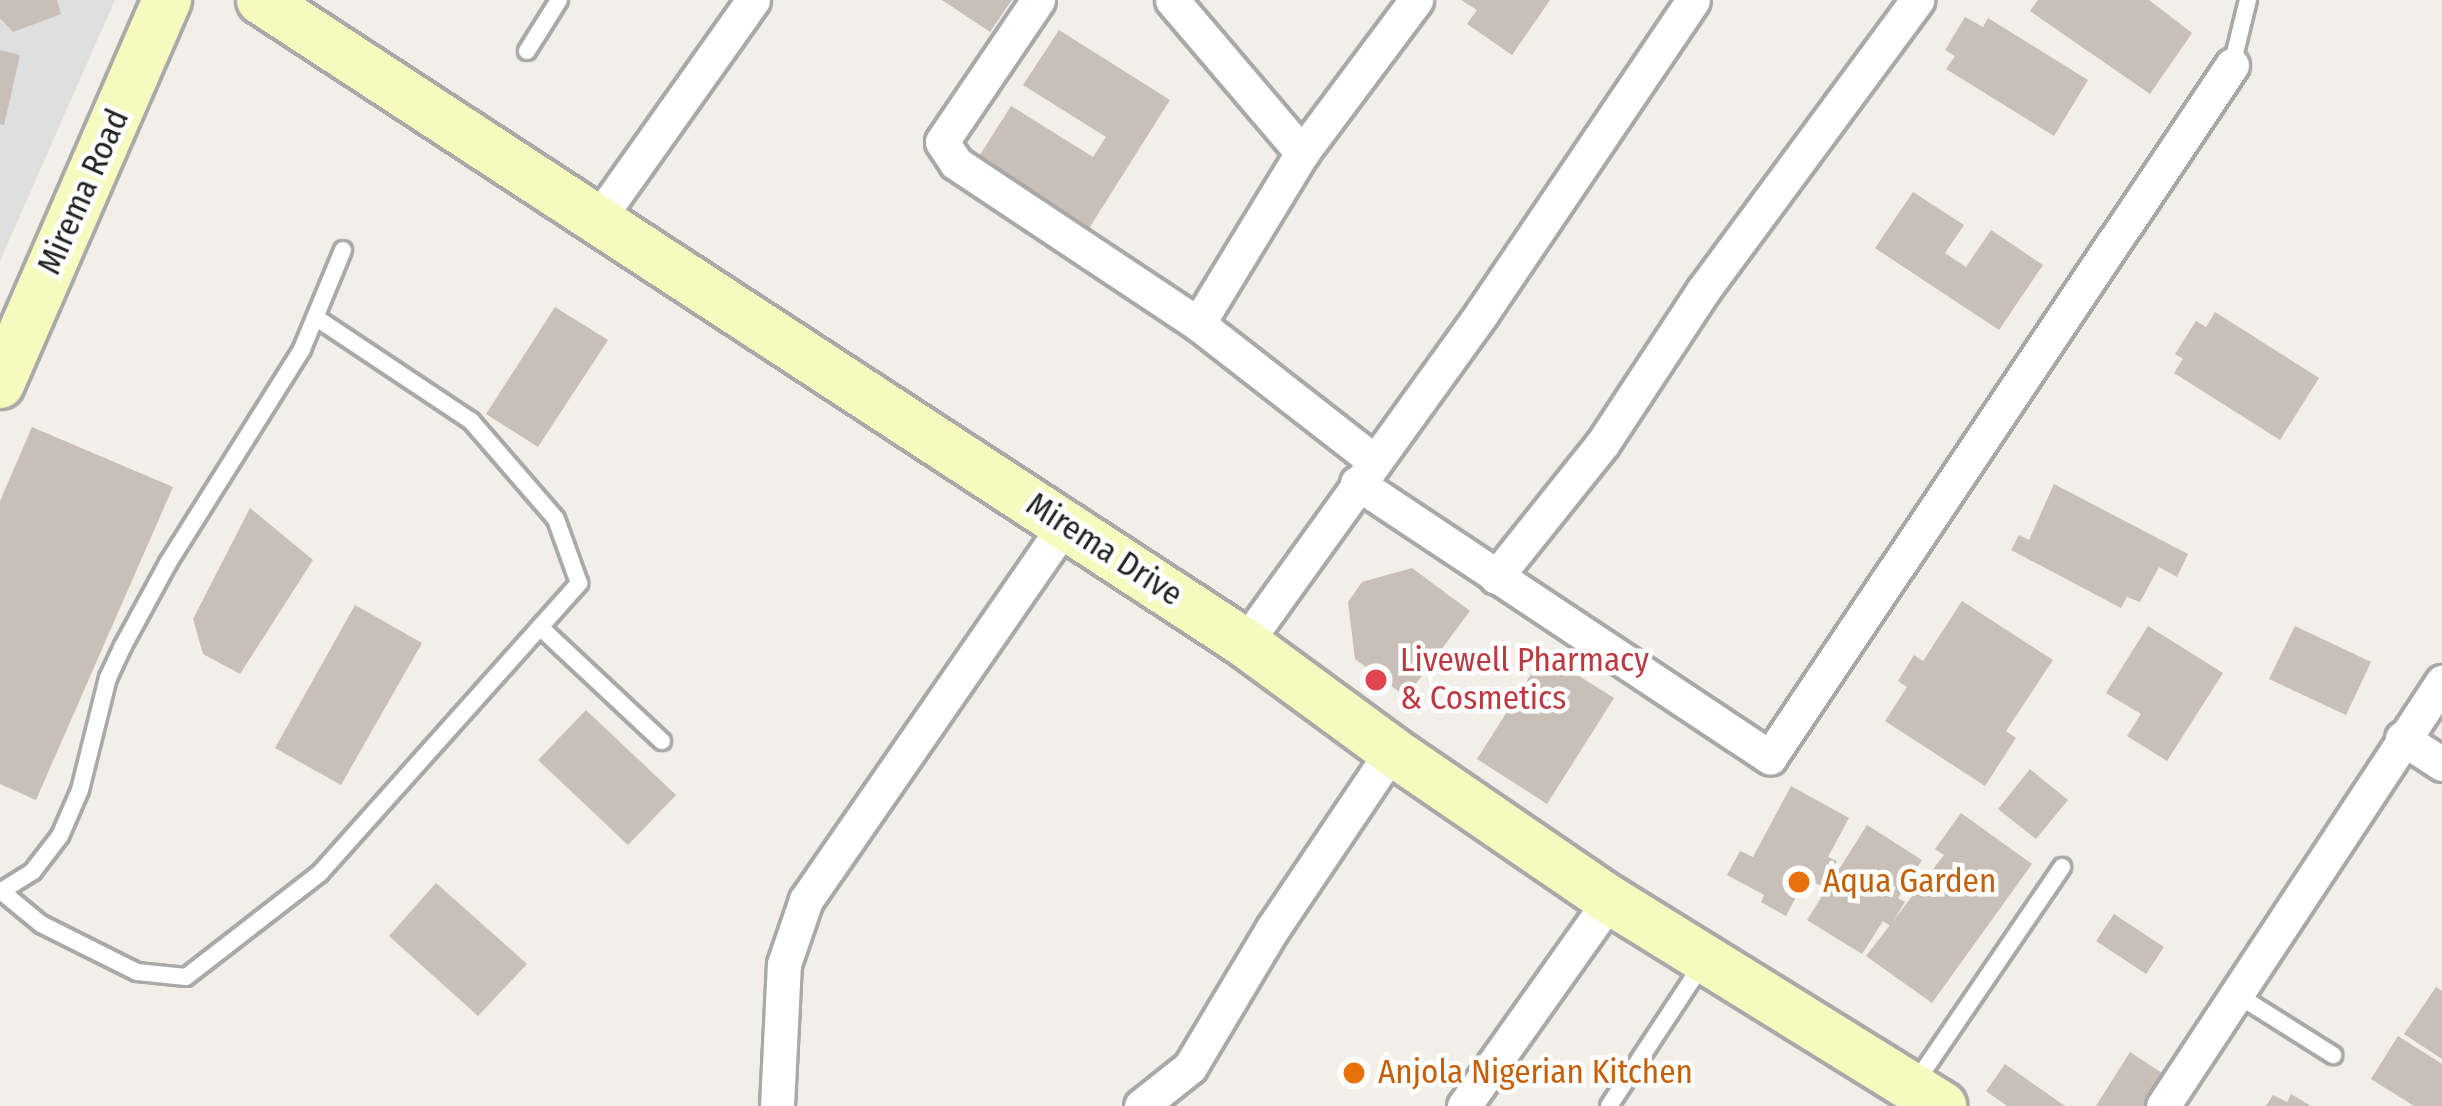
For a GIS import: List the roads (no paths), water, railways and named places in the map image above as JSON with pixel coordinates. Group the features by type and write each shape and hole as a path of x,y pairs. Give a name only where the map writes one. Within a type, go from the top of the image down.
{"street":[{"name":"Mirema Road","path":"0,384 167,0"},
{"name":"Mirema Drive","path":"262,0 1245,643 1392,752 1610,900 1927,1097"},
{"path":"598,219 753,0"},
{"path":"1038,0 942,142 956,163 1198,324 1365,472 1496,577 1770,757 2232,65"},
{"path":"1172,0 1302,153"},
{"path":"1198,324 1302,153 1416,0"},
{"path":"1245,643 1482,314 1693,0"},
{"path":"1496,577 1603,443 1702,292 1917,0"},
{"path":"777,1106 784,964 806,900 1065,525"},
{"path":"2163,1106 2442,682"},
{"path":"2402,738 2442,764"},
{"path":"1142,1106 1190,1067 1273,928 1392,752"},
{"path":"1464,1106 1610,900"}],"lane":[{"path":"527,51 559,0"},
{"path":"2232,65 2248,0"},
{"path":"315,317 471,421 556,519 579,583 320,873 186,977 137,972 41,924 1,891 33,871 60,836 80,790 108,678 123,646 168,563 279,390 343,250"},
{"path":"540,627 662,741"},
{"path":"1927,1097 2062,867"},
{"path":"1609,1106 1706,958"},
{"path":"2236,994 2333,1055"}],"place":[{"name":"Livewell Pharmacy & Cosmetics","path":"1376,680"},
{"name":"Aqua Garden","path":"1799,882"},
{"name":"Anjola Nigerian Kitchen","path":"1354,1073"}]}
